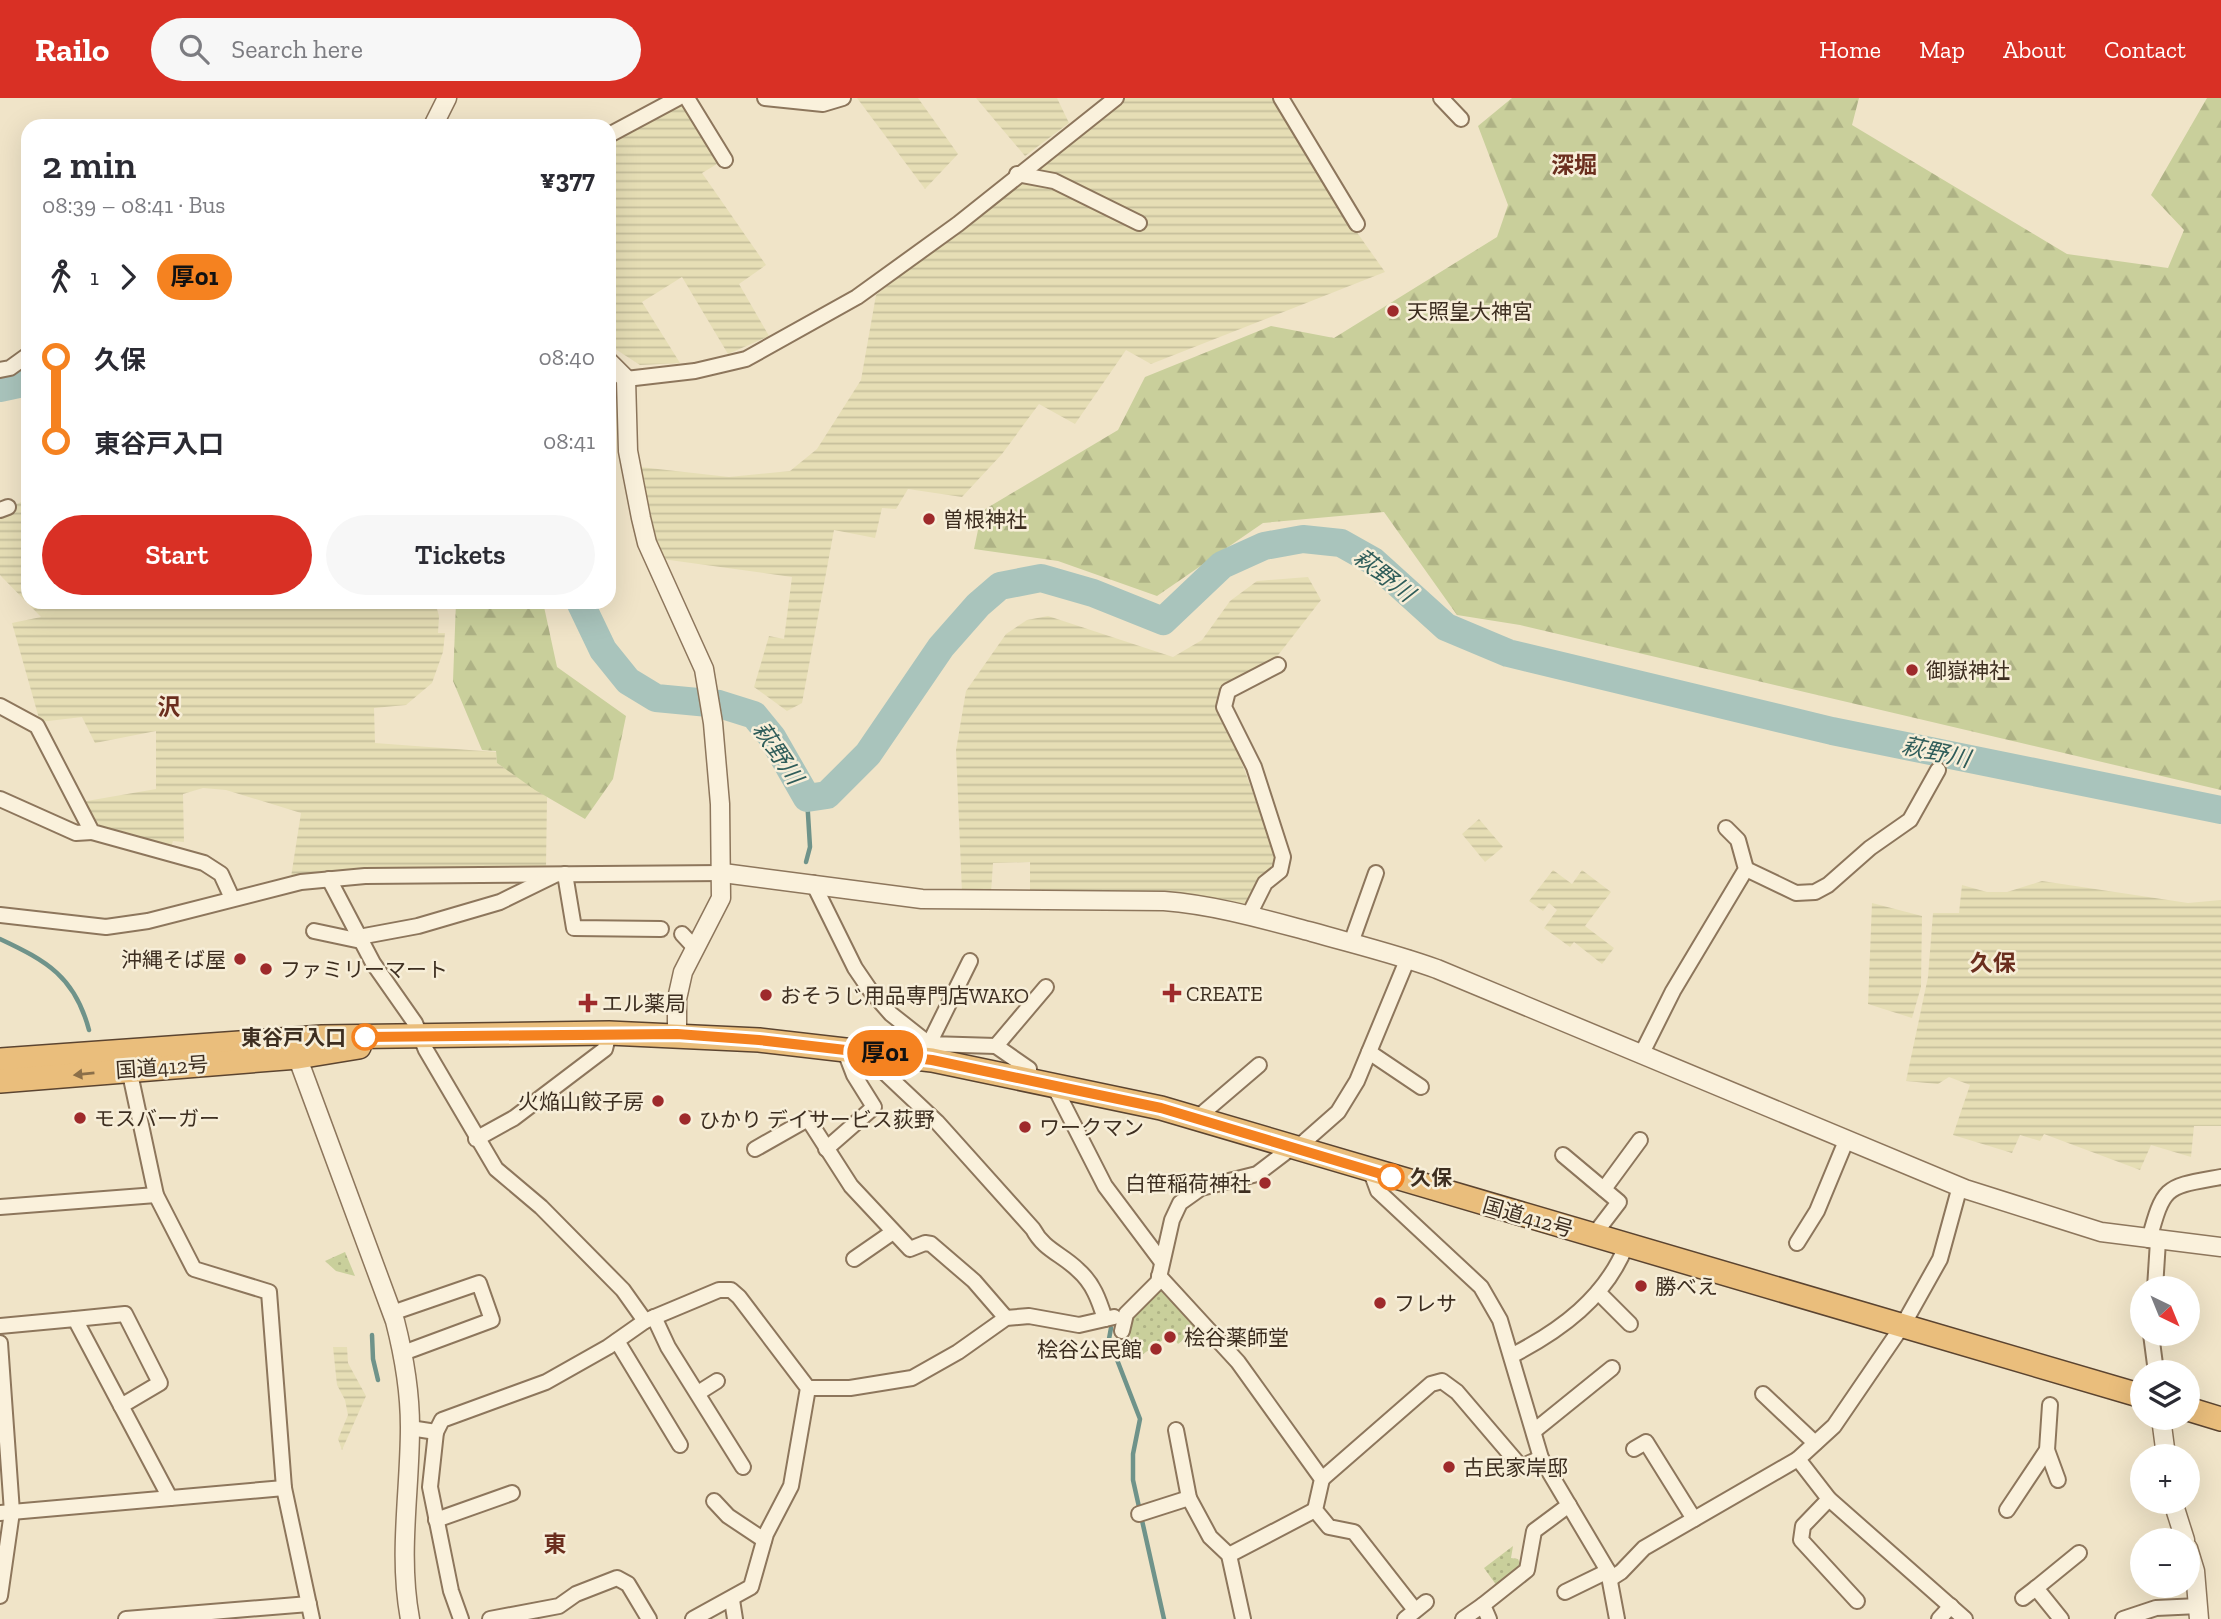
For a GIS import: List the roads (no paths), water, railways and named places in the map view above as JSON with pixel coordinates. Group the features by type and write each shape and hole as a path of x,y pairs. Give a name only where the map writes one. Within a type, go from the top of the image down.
{"highway":[{"name":"国道412号","path":"0,1081 415,1037 677,1034 885,1053 931,1052 1029,1079 1197,1118 1371,1172 2130,1392"},
{"name":"国道412号","path":"0,1060 295,1049"},
{"path":"2200,1413 2221,1419"}],"street":[{"path":"436,119 447,98"},
{"path":"616,131 678,98"},
{"path":"687,98 725,160"},
{"path":"765,98 823,104 843,98"},
{"path":"626,379 695,371 747,359 857,297 958,223 1116,98"},
{"path":"1281,98 1357,224"},
{"path":"1441,98 1461,119"},
{"path":"1017,174 1054,181 1139,223"},
{"path":"0,370 10,368 21,360"},
{"path":"616,369 626,379 628,451 647,543 704,669 713,723 723,873 721,898 683,972 677,999 677,1034"},
{"path":"1249,915 1265,883 1280,871 1283,857 1254,767 1224,707 1228,691 1278,665"},
{"path":"0,706 37,726 92,832"},
{"path":"1746,869 1780,887 1797,892 1815,892 1828,885 1870,848 1910,820 1938,770"},
{"path":"0,799 76,833 92,832 179,850 221,874 232,898"},
{"path":"33,830 41,816"},
{"path":"1641,1055 1673,991 1746,869 1738,840 1726,828"},
{"path":"0,915 106,928 148,921 232,898 365,876 723,873 922,899 1164,901 1200,904 1408,958 1960,1186 2078,1225 2153,1240 2221,1247"},
{"path":"1351,943 1376,873"},
{"path":"560,875 574,928 661,929"},
{"path":"314,931 360,939 418,926 500,902 560,875"},
{"path":"329,880 415,1037 426,1050 496,1169 551,1217 649,1319 743,1467"},
{"path":"813,883 855,968 870,990 931,1052 996,1046 1029,1069 1029,1079"},
{"path":"682,934 695,948"},
{"path":"808,1388 850,1388 912,1378 958,1352 1006,1318 1029,1317 1073,1325 1126,1314 1158,1282 1172,1220 1186,1197 1200,1188 1257,1174 1290,1149 1296,1149 1338,1112 1357,1081 1408,958"},
{"path":"931,1052 970,961"},
{"path":"996,1046 1046,987"},
{"path":"476,1139 514,1118 605,1049 609,1033"},
{"path":"295,1049 392,1313 403,1353 410,1428 403,1536 410,1619"},
{"path":"826,1149 874,1107 854,1075 844,1049"},
{"path":"1369,1052 1421,1087"},
{"path":"885,1053 885,1073 937,1122 1033,1229 1040,1242 1077,1268 1098,1296 1105,1319"},
{"path":"1197,1118 1259,1065"},
{"path":"129,1069 156,1195 194,1269 269,1292 284,1488 312,1619"},
{"path":"1053,1084 1104,1186 1161,1269 1238,1362 1322,1479"},
{"path":"755,1149 806,1115 851,1186 893,1231 910,1248 925,1242 932,1244 974,1281 1006,1318"},
{"path":"1797,1243 1822,1213 1846,1141"},
{"path":"1604,1189 1640,1148"},
{"path":"1563,1155 1619,1202 1593,1236"},
{"path":"1371,1172 1378,1191 1481,1287 1500,1320 1513,1355 1541,1458 1609,1575 1617,1619"},
{"path":"2154,1276 2153,1240 2159,1203 2166,1192 2178,1185 2221,1177"},
{"path":"1565,1592 1622,1572 1644,1548 1798,1459 1834,1426 1903,1325 1940,1259 1960,1186"},
{"path":"0,1207 156,1195"},
{"path":"854,1259 893,1231"},
{"path":"1513,1355 1565,1326 1598,1292 1626,1245"},
{"path":"392,1313 479,1283 492,1320 403,1353"},
{"path":"461,1619 451,1591 430,1487 436,1433 442,1420 546,1382 649,1319 719,1290 731,1290 808,1388 791,1486 764,1540 751,1587 732,1600 693,1619"},
{"path":"1598,1292 1630,1324"},
{"path":"0,1326 125,1314 160,1382 121,1406"},
{"path":"1122,1331 1126,1314"},
{"path":"75,1319 170,1498"},
{"path":"617,1341 680,1445"},
{"path":"0,1343 6,1513 0,1596"},
{"path":"1534,1431 1607,1377"},
{"path":"698,1393 717,1381"},
{"path":"1228,1555 1315,1510 1322,1479 1431,1384 1442,1381 1457,1392 1521,1467 1541,1458"},
{"path":"1763,1394 1815,1443"},
{"path":"2050,1405 2047,1450 2058,1480"},
{"path":"410,1428 436,1433"},
{"path":"1175,1430 1189,1498 1210,1537 1228,1555 1243,1619"},
{"path":"1646,1442 1694,1519"},
{"path":"2007,1510 2047,1450"},
{"path":"1798,1459 1829,1499 1965,1619"},
{"path":"6,1513 284,1488"},
{"path":"436,1520 484,1509 512,1493"},
{"path":"1139,1514 1189,1498"},
{"path":"1829,1499 1803,1526 1801,1540 1857,1601"},
{"path":"714,1500 728,1516 764,1540"},
{"path":"1463,1619 1486,1612 1527,1570 1524,1552 1534,1531 1569,1505"},
{"path":"1315,1510 1329,1527 1354,1532 1371,1545 1416,1611"},
{"path":"2023,1598 2077,1559"},
{"path":"489,1619 524,1615 559,1606 576,1594 617,1578 628,1584 649,1619"},
{"path":"2036,1588 2061,1619"},
{"path":"732,1600 735,1619"},
{"path":"126,1619 309,1604"},
{"path":"1939,1619 1951,1606"},
{"path":"2123,1619 2156,1608 2199,1613"}],"waterway":[{"name":"萩野川","path":"0,388 21,384"},
{"name":"萩野川","path":"583,609 603,650 628,681 656,698 719,704 754,715 772,737 807,798 827,795 868,754 941,647 978,605 1000,586 1041,578 1093,593 1163,621 1222,565 1264,546 1303,539 1341,543 1373,561 1446,627 1508,653 1832,731 2221,810"},
{"path":"806,862 810,847 807,798"},
{"path":"0,939 32,955 57,973 76,997 89,1030"},
{"path":"1111,1328 1109,1339 1140,1419 1133,1454 1133,1480 1164,1619"},
{"path":"372,1335 373,1359 378,1380"}],"place":[{"name":"天照皇大神宮","path":"1393,311"},
{"name":"曽根神社","path":"929,519"},
{"name":"御嶽神社","path":"1912,670"},
{"name":"沖縄そば屋","path":"240,959"},
{"name":"ファミリーマート","path":"266,969"},
{"name":"CREATE","path":"1172,993"},
{"name":"おそうじ用品専門店WAKO","path":"766,995"},
{"name":"エル薬局","path":"588,1003"},
{"name":"東谷戸入口","path":"365,1037"},
{"name":"火焔山餃子房","path":"658,1101"},
{"name":"モスバーガー","path":"80,1118"},
{"name":"ひかり デイサービス荻野","path":"685,1119"},
{"name":"ワークマン","path":"1025,1127"},
{"name":"久保","path":"1391,1177"},
{"name":"白笹稲荷神社","path":"1265,1183"},
{"name":"勝べえ","path":"1641,1286"},
{"name":"フレサ","path":"1380,1303"},
{"name":"桧谷薬師堂","path":"1170,1337"},
{"name":"桧谷公民館","path":"1156,1349"},
{"name":"古民家岸邸","path":"1449,1467"}],"district":[{"name":"深堀","path":"1574,165"},
{"name":"沢","path":"169,707"},
{"name":"久保","path":"1993,963"},
{"name":"東","path":"555,1544"}]}
